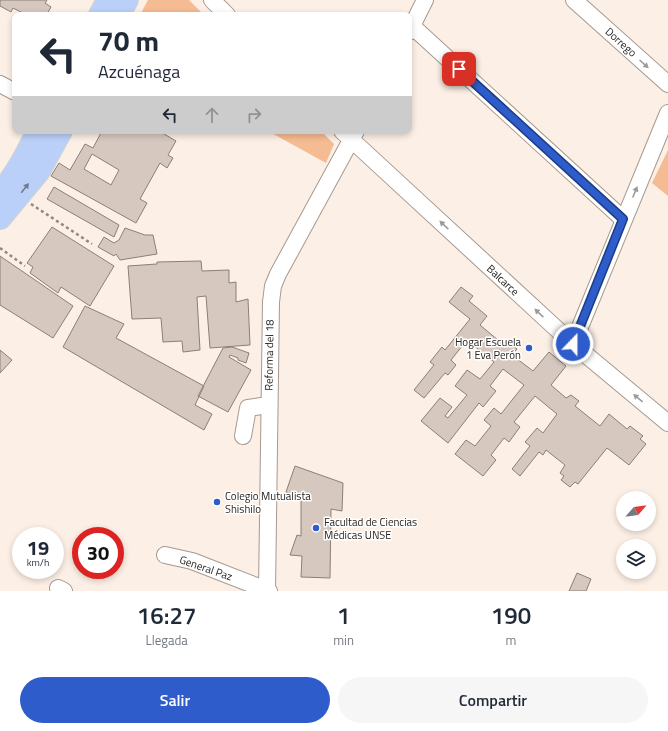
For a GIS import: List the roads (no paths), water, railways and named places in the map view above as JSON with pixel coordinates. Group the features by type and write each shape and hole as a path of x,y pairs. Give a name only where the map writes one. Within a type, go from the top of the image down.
{"highway":[{"path":"102,12 108,0"},
{"path":"120,12 127,0"},
{"path":"0,218 10,194 14,176 25,159 37,134"},
{"path":"10,194 38,171 59,134"}],"street":[{"path":"212,0 224,12"},
{"path":"412,27 426,0"},
{"name":"Dorrego","path":"574,0 668,84"},
{"path":"412,30 623,219"},
{"path":"0,84 12,90"},
{"path":"573,344 623,219 668,113"},
{"name":"Balcarce","path":"350,134 573,344 668,423"},
{"name":"Reforma del 18","path":"268,591 268,405 271,302 273,286 350,134"},
{"path":"243,436 248,408 268,405"},
{"name":"General Paz","path":"165,555 192,561 268,591"}],"place":[{"name":"Hogar Escuela 1 Eva Perón","path":"529,348"},
{"name":"Colegio Mutualista Shishilo","path":"217,502"},
{"name":"Facultad de Ciencias Médicas UNSE","path":"316,528"}]}
